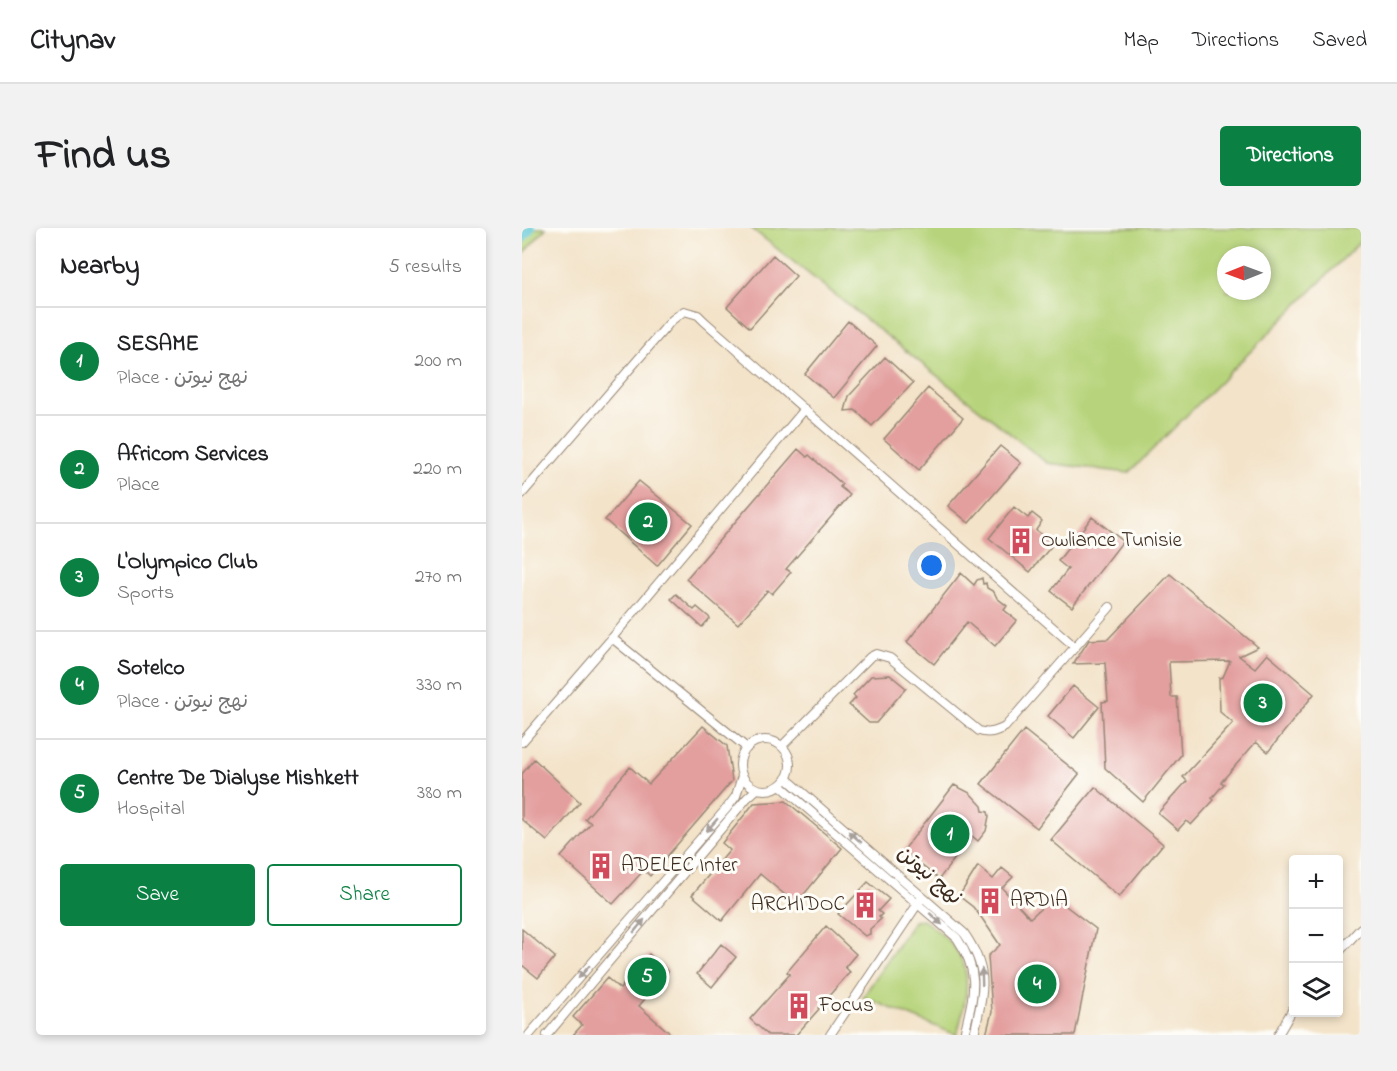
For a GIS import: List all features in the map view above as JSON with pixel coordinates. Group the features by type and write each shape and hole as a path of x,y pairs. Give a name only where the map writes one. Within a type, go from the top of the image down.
{"street":[{"path":"522,494 672,320 684,311 691,312 805,409 1074,646"},
{"path":"522,742 805,409"},
{"path":"782,746 870,657 876,654 890,658 979,731 987,734 996,732 1005,727 1110,607"},
{"path":"612,638 747,748"},
{"path":"764,740 774,741 782,746 791,764 786,778 780,785 767,790 757,789 748,784 742,776 740,766 741,756 747,748 754,742 764,740"},
{"path":"529,1035 727,808 736,796 742,776"},
{"name":"نهج نيوتن","path":"786,778 964,933 980,959 982,983 974,1035"},
{"name":"نهج نيوتن","path":"780,785 957,938 969,957 973,975 973,991 964,1035"},
{"path":"547,1035 757,789"},
{"path":"830,1035 923,895"},
{"path":"1343,948 1361,928"},
{"path":"607,946 616,953"},
{"path":"969,957 977,953"},
{"path":"1278,1035 1289,1014"}],"green space":[{"path":"522,228 546,228 522,255"},
{"path":"751,228 1361,228 1361,241 1129,473 1047,463"},
{"path":"923,920 952,945 961,957 965,970 967,983 957,1035 863,997 914,921"}],"building":[{"path":"773,255 796,276 750,328 727,307"},
{"path":"848,321 877,346 834,398 805,374"},
{"path":"885,357 913,383 872,426 855,410 845,411 849,396"},
{"path":"928,388 963,418 919,470 884,439"},
{"path":"1000,446 1021,463 969,523 948,506"},
{"path":"798,449 807,457 809,455 842,484 840,487 850,495 786,569 791,572 772,594 768,590 738,624 686,579"},
{"path":"639,481 692,524 657,566 605,520"},
{"name":"Owliance Tunisie","path":"1014,507 1028,518 1032,513 1042,521 1036,530 1053,544 1030,572 989,538"},
{"path":"1092,517 1123,541 1072,607 1051,591 1068,569 1058,561"},
{"path":"961,573 974,585 982,578 983,584 986,583 987,588 1007,606 1004,610 1017,620 995,646 967,622 934,664 907,642"},
{"path":"1170,574 1258,647 1239,656 1255,668 1267,654 1314,694 1268,752 1256,742 1221,782 1224,784 1212,798 1214,800 1191,825 1186,821 1178,830 1158,813 1187,781 1183,777 1233,723 1220,712 1219,678 1223,677 1230,661 1169,662 1171,697 1177,697 1181,755 1143,802 1105,768 1102,702 1108,701 1105,663 1073,664 1089,640 1108,639"},
{"path":"676,594 694,610 697,607 710,618 702,627 671,599"},
{"path":"890,675 906,688 876,723 869,723 849,705 856,698 853,695 871,676"},
{"path":"1073,686 1099,707 1074,738 1048,716"},
{"path":"703,726 727,746 732,781 650,876 644,870 613,904 561,857 591,823 585,819 630,767 649,784"},
{"path":"1024,730 1079,774 1037,828 981,784"},
{"path":"534,759 580,802 547,841 522,820 522,774"},
{"path":"954,785 970,793 989,816 986,831 978,841 972,836 939,879 903,851"},
{"path":"1095,787 1163,844 1119,897 1051,840"},
{"path":"786,801 842,848 796,904 760,874 722,921 692,895 730,850 722,843 754,803"},
{"path":"978,866 993,879 1002,868 1013,877 1002,888 1030,918 1054,897 1096,929 1075,1035 986,1035 992,1012 988,956 1000,945 973,907 959,896"},
{"name":"ARCHIDOC","path":"868,882 889,899 878,911 882,914 879,917 881,919 870,929 870,934 865,936 838,914"},
{"path":"826,926 856,954 845,967 850,972 796,1035 768,1035 750,1019 790,974 787,972"},
{"path":"522,929 555,957 538,978 522,965"},
{"path":"721,944 736,957 712,987 697,974"},
{"path":"649,954 668,971 639,1006 672,1035 573,1035 582,1025 573,1017 607,978 620,989"}],"waterway":[{"path":"522,239 531,228"}],"place":[{"name":"Africom Services","path":"648,522"},
{"name":"Owliance Tunisie","path":"1021,541"},
{"name":"L'Olympico Club","path":"1263,703"},
{"name":"SESAME","path":"950,834"},
{"name":"ADELEC Inter","path":"601,866"},
{"name":"ARDIA","path":"990,901"},
{"name":"ARCHIDOC","path":"865,905"},
{"name":"Centre De Dialyse Mishkett","path":"647,977"},
{"name":"Sotelco","path":"1037,984"},
{"name":"Focus","path":"799,1006"}]}
